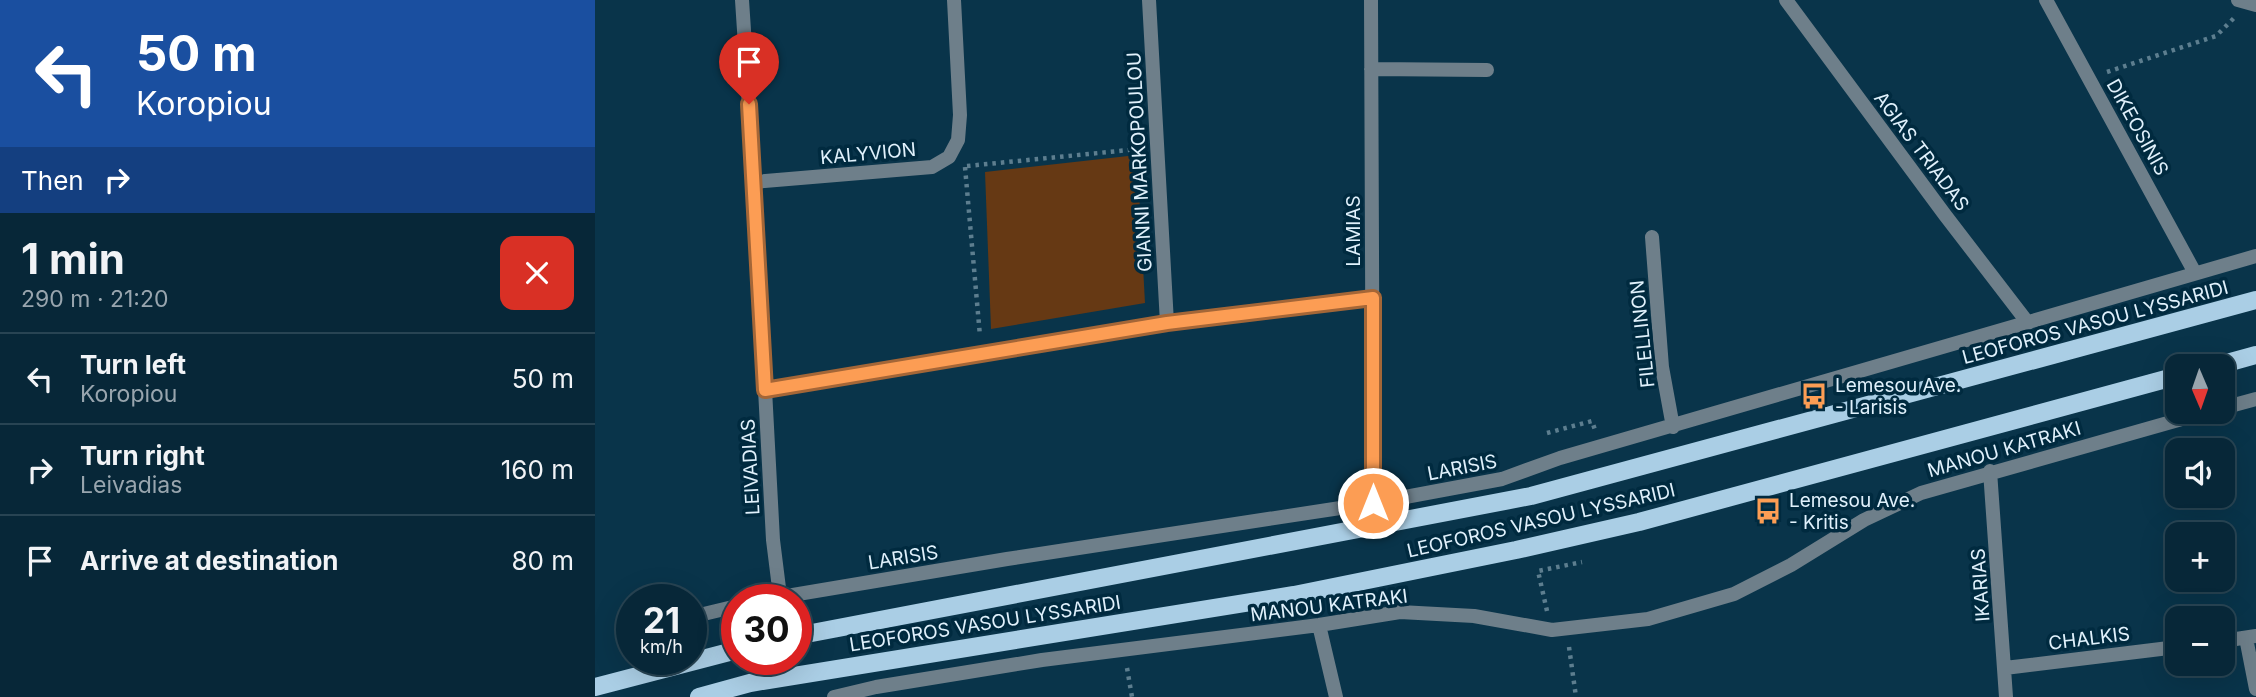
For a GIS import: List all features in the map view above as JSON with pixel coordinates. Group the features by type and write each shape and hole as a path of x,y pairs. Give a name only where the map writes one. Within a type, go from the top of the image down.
{"main road":[{"name":"LEOFOROS VASOU LYSSARIDI","path":"812,633 1531,496 2256,300"},
{"path":"2235,361 2256,355"},
{"name":"LEOFOROS VASOU LYSSARIDI","path":"699,697 750,683 1294,595 1516,550 1639,522 2165,379"},
{"path":"595,687 721,654"}],"street":[{"name":"LEIVADIAS","path":"742,0 773,540 778,584"},
{"path":"949,157 958,140 960,115 954,0"},
{"name":"GIANNI MARKOPOULOU","path":"1149,0 1167,323"},
{"name":"LAMIAS","path":"1371,0 1373,503"},
{"name":"AGIAS TRIADAS","path":"1786,0 2028,323"},
{"name":"DIKEOSINIS","path":"2046,0 2195,273"},
{"path":"1371,69 1487,70"},
{"name":"KALYVION","path":"754,182 932,167 949,157"},
{"name":"FILELLINON","path":"1652,237 1662,367 1673,427"},
{"name":"LARISIS","path":"812,591 1373,503 1502,479 1560,458 2256,256"},
{"path":"765,390 1167,323 1373,298"},
{"path":"2235,405 2256,399"},
{"name":"MANOU KATRAKI","path":"834,697 876,687 1042,660 1319,625 1400,612 1474,616 1559,629 1648,619 1734,594 1791,565 1864,520 1921,492 2165,423"},
{"name":"IKARIAS","path":"1990,471 2006,697"},
{"path":"1319,625 1336,697"},
{"path":"2251,637 2256,689"},
{"name":"CHALKIS","path":"2005,668 2165,648"}],"path":[{"path":"2089,78 2216,36 2248,3"},
{"path":"949,157 965,166 1157,147"},
{"path":"965,166 981,354"},
{"path":"1547,433 1592,421"},
{"path":"1576,697 1559,629 1538,571 1582,562"},
{"path":"1123,650 1132,697"}],"shaded area":[{"path":"1137,155 1145,303 991,329 985,172"}],"place":[{"name":"Lemesou Ave. - Larisis","path":"1814,396"},
{"name":"Lemesou Ave. - Kritis","path":"1768,511"}],"route":[{"path":"749,104 765,390 1167,323 1373,298 1373,503"}]}
